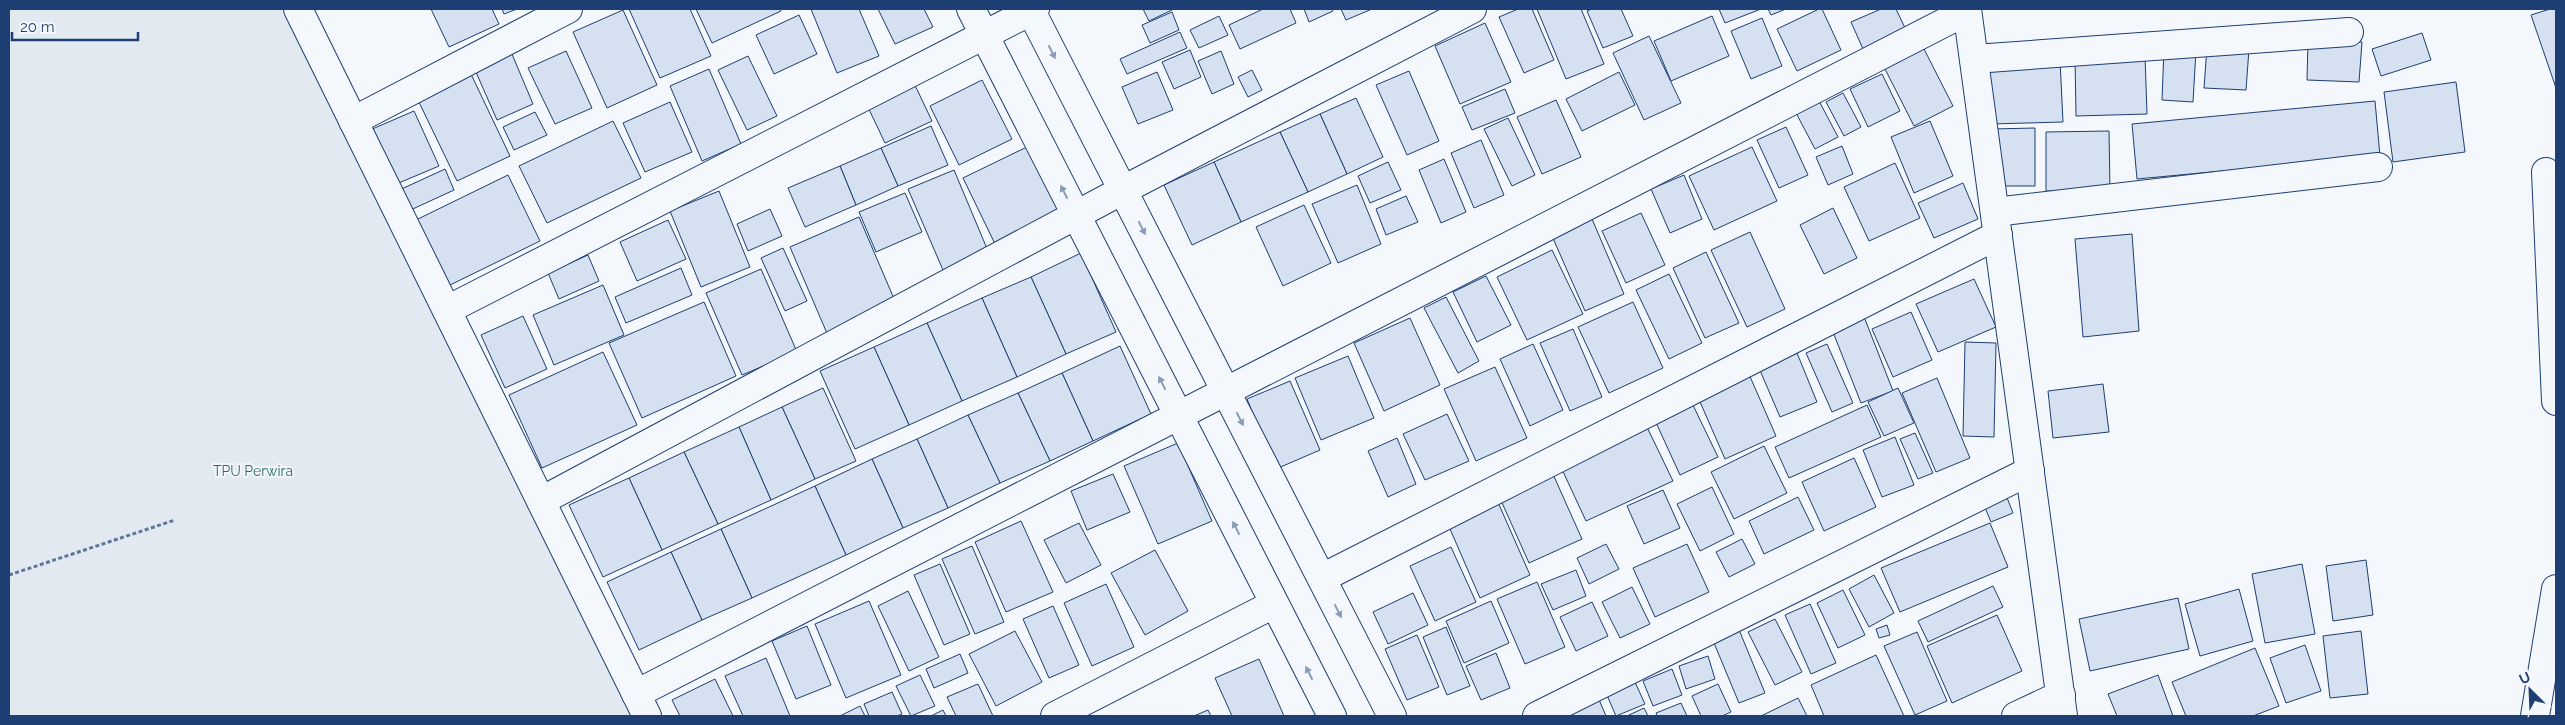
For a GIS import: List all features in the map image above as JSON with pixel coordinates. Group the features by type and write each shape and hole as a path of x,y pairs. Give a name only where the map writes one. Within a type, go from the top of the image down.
{"street":[{"path":"298,9 641,705 1178,416 1967,10 2062,705 2016,716"},
{"path":"353,121 568,9"},
{"path":"971,9 1332,716"},
{"path":"541,501 1123,190 1472,9"},
{"path":"447,310 1032,10 1392,716"},
{"path":"1974,59 2349,32"},
{"path":"1322,578 1996,224 2378,167"},
{"path":"2546,172 2556,401"},
{"path":"1537,716 2030,471"},
{"path":"2535,716 2556,589"},
{"path":"1055,716 1274,604"}],"path":[{"path":"9,575 175,520"}],"green space":[{"name":"TPU Perwira","path":"9,9 286,9 659,716 9,716"}],"building":[{"path":"431,9 492,9 499,24 449,47"},
{"path":"502,9 517,9 504,14"},
{"path":"629,9 690,9 711,56 660,78"},
{"path":"696,9 780,9 781,11 712,43"},
{"path":"811,9 859,9 879,56 837,73"},
{"path":"878,9 924,9 933,27 895,44"},
{"path":"1143,9 1174,9 1149,21"},
{"path":"1263,9 1290,9 1296,23 1240,49 1229,25"},
{"path":"1304,9 1332,9 1333,11 1309,22"},
{"path":"1341,9 1372,9 1346,20"},
{"path":"1518,9 1532,9 1554,60 1524,73 1499,17"},
{"path":"1537,9 1581,9 1604,64 1566,79"},
{"path":"1592,9 1621,9 1633,36 1603,48 1587,11"},
{"path":"1719,9 1761,9 1725,23"},
{"path":"1768,9 1786,9 1771,15"},
{"path":"1822,9 1841,50 1797,71 1777,29"},
{"path":"1881,9 1896,9 1906,30 1863,49 1851,22"},
{"path":"2556,9 2556,88 2531,15"},
{"path":"623,10 657,85 607,108 573,32"},
{"path":"1172,12 1179,30 1150,43 1142,25"},
{"path":"799,15 817,54 774,74 756,35"},
{"path":"1219,16 1228,35 1199,48 1190,30"},
{"path":"1712,16 1729,56 1671,81 1654,41"},
{"path":"1762,18 1782,66 1751,79 1731,31"},
{"path":"1485,23 1511,82 1460,104 1435,46"},
{"path":"1180,32 1187,48 1127,74 1120,59"},
{"path":"2422,33 2431,60 2381,76 2372,49"},
{"path":"1649,36 1681,103 1644,120 1613,53"},
{"path":"2308,40 2362,42 2359,82 2307,80"},
{"path":"509,47 533,104 497,120 472,63"},
{"path":"2207,47 2249,49 2246,90 2204,88"},
{"path":"2164,48 2196,50 2193,102 2162,100"},
{"path":"1924,49 1953,106 1914,126 1885,69"},
{"path":"1190,50 1201,77 1174,89 1162,62"},
{"path":"566,51 592,108 555,124 528,68"},
{"path":"1221,51 1234,84 1212,94 1198,61"},
{"path":"2145,55 2147,114 2076,116 2075,57"},
{"path":"748,56 777,116 747,130 718,70"},
{"path":"2060,60 2063,122 1990,124 1989,62"},
{"path":"709,69 741,144 702,161 670,86"},
{"path":"1252,70 1262,90 1248,97 1238,77"},
{"path":"1409,71 1439,141 1407,155 1376,85"},
{"path":"470,72 510,156 457,181 417,98"},
{"path":"1157,72 1173,110 1138,124 1122,87"},
{"path":"1619,72 1635,105 1582,131 1566,99"},
{"path":"1882,74 1900,111 1868,127 1850,89"},
{"path":"982,80 1012,139 959,165 930,106"},
{"path":"913,81 932,121 885,143 866,103"},
{"path":"2456,82 2465,152 2393,162 2384,92"},
{"path":"1505,89 1515,113 1472,130 1462,107"},
{"path":"1843,93 1861,127 1844,136 1826,102"},
{"path":"1356,98 1383,157 1347,174 1320,114"},
{"path":"1818,99 1838,137 1815,149 1795,111"},
{"path":"1556,100 1581,157 1542,174 1517,117"},
{"path":"2375,101 2380,156 2137,179 2132,124"},
{"path":"670,102 692,152 645,172 623,123"},
{"path":"414,111 439,166 394,185 370,130"},
{"path":"535,112 547,135 514,150 503,127"},
{"path":"1320,114 1347,174 1308,192 1280,132"},
{"path":"1508,118 1535,175 1512,186 1484,129"},
{"path":"613,121 641,178 547,223 519,166"},
{"path":"1930,121 1953,176 1914,193 1891,137"},
{"path":"931,126 948,165 898,186 881,148"},
{"path":"1786,127 1808,175 1779,188 1757,140"},
{"path":"2035,128 2035,186 1993,186 1992,129"},
{"path":"2109,131 2110,191 2046,191 2046,132"},
{"path":"1280,132 1308,192 1241,222 1214,162"},
{"path":"1481,140 1504,195 1474,208 1451,153"},
{"path":"1031,145 1065,216 997,248 963,178"},
{"path":"1842,146 1853,174 1828,185 1816,157"},
{"path":"1752,147 1777,201 1714,230 1689,176"},
{"path":"881,148 898,186 856,205 840,166"},
{"path":"1444,159 1466,212 1441,223 1419,170"},
{"path":"1214,162 1241,222 1192,245 1164,185"},
{"path":"1388,162 1401,190 1370,203 1358,176"},
{"path":"1895,163 1920,218 1869,241 1844,187"},
{"path":"840,166 856,205 805,227 788,188"},
{"path":"445,169 454,190 404,213 395,192"},
{"path":"954,170 988,251 943,270 908,189"},
{"path":"508,175 540,241 448,286 416,220"},
{"path":"1684,175 1702,219 1670,233 1651,189"},
{"path":"1963,183 1978,219 1934,238 1918,203"},
{"path":"1357,185 1381,244 1338,263 1312,204"},
{"path":"719,191 750,267 701,287 670,211"},
{"path":"905,193 922,232 876,252 859,212"},
{"path":"1406,196 1418,222 1386,235 1376,209"},
{"path":"1304,205 1331,263 1283,286 1256,227"},
{"path":"1833,208 1857,258 1824,274 1800,225"},
{"path":"770,209 782,236 748,251 737,224"},
{"path":"1641,213 1665,265 1626,283 1602,231"},
{"path":"859,217 898,308 829,338 790,247"},
{"path":"1592,219 1624,294 1585,311 1552,236"},
{"path":"668,220 686,259 637,281 620,242"},
{"path":"1750,232 1785,309 1747,327 1711,250"},
{"path":"2132,234 2139,331 2083,337 2075,239"},
{"path":"783,248 807,301 785,311 761,258"},
{"path":"1552,250 1583,314 1527,340 1497,277"},
{"path":"1706,252 1739,323 1705,338 1673,268"},
{"path":"1081,253 1116,332 1066,354 1031,277"},
{"path":"588,255 599,281 559,299 548,273"},
{"path":"681,268 692,295 626,323 615,297"},
{"path":"761,269 797,352 742,375 706,293"},
{"path":"1669,274 1702,343 1669,359 1636,290"},
{"path":"1486,276 1511,325 1477,342 1453,292"},
{"path":"1031,277 1066,354 1017,377 982,298"},
{"path":"1974,279 1996,327 1938,352 1916,304"},
{"path":"603,285 624,335 554,365 533,315"},
{"path":"1446,297 1479,361 1458,373 1424,308"},
{"path":"982,298 1017,377 962,401 927,323"},
{"path":"704,302 736,376 642,418 609,343"},
{"path":"1633,302 1663,368 1609,393 1578,327"},
{"path":"1861,309 1893,391 1861,403 1829,322"},
{"path":"1911,312 1932,360 1893,377 1872,329"},
{"path":"523,316 547,369 505,388 481,335"},
{"path":"1410,318 1440,385 1384,411 1354,343"},
{"path":"927,323 962,401 909,425 874,347"},
{"path":"1573,329 1602,397 1570,411 1540,343"},
{"path":"1965,342 1996,343 1994,437 1963,436"},
{"path":"1533,344 1563,410 1530,426 1500,359"},
{"path":"1827,344 1853,403 1832,412 1806,353"},
{"path":"1120,346 1151,414 1093,441 1062,373"},
{"path":"874,347 909,425 855,449 820,371"},
{"path":"603,352 637,425 542,468 509,395"},
{"path":"1797,353 1817,402 1780,417 1759,368"},
{"path":"1348,356 1374,418 1321,440 1295,378"},
{"path":"1495,367 1527,438 1476,461 1444,389"},
{"path":"1748,372 1776,436 1725,459 1697,395"},
{"path":"1062,373 1093,441 1050,461 1018,393"},
{"path":"1937,378 1970,458 1936,472 1902,393"},
{"path":"1290,381 1320,450 1276,469 1247,399"},
{"path":"2103,384 2109,432 2053,438 2048,391"},
{"path":"823,388 856,461 815,479 782,407"},
{"path":"1898,388 1914,423 1884,436 1868,402"},
{"path":"1018,393 1050,461 1000,483 968,415"},
{"path":"1690,399 1718,457 1680,475 1653,416"},
{"path":"1867,405 1881,437 1789,478 1775,447"},
{"path":"782,407 815,479 771,500 739,427"},
{"path":"1447,414 1469,461 1425,480 1403,434"},
{"path":"968,415 1000,483 948,508 917,439"},
{"path":"1646,425 1673,481 1586,521 1560,465"},
{"path":"739,427 771,500 718,524 684,452"},
{"path":"1915,433 1933,473 1918,479 1900,439"},
{"path":"1895,437 1914,485 1882,497 1863,450"},
{"path":"1397,438 1416,484 1388,497 1368,451"},
{"path":"917,439 948,508 903,528 872,459"},
{"path":"1178,443 1212,521 1158,544 1124,466"},
{"path":"1764,446 1787,493 1734,519 1711,472"},
{"path":"684,452 718,524 662,550 629,478"},
{"path":"1854,458 1876,507 1824,531 1802,482"},
{"path":"872,459 903,528 846,555 815,486"},
{"path":"1552,472 1582,539 1529,563 1499,496"},
{"path":"1113,474 1130,512 1087,530 1071,491"},
{"path":"629,478 662,550 603,577 569,505"},
{"path":"815,486 846,555 752,598 721,529"},
{"path":"1712,487 1734,534 1700,551 1677,504"},
{"path":"1663,490 1680,528 1644,544 1627,506"},
{"path":"2004,490 2013,513 1991,522 1981,498"},
{"path":"1798,497 1814,530 1764,554 1749,521"},
{"path":"1497,500 1530,575 1480,598 1447,522"},
{"path":"1021,521 1053,592 1006,612 975,542"},
{"path":"1079,523 1101,565 1066,583 1044,540"},
{"path":"1990,523 2008,567 1900,612 1881,568"},
{"path":"721,529 752,598 702,620 671,552"},
{"path":"1742,539 1755,564 1729,577 1716,552"},
{"path":"1606,544 1619,569 1589,584 1577,558"},
{"path":"1687,544 1709,592 1655,617 1633,568"},
{"path":"972,546 1004,622 975,634 942,559"},
{"path":"1451,547 1476,602 1435,621 1410,566"},
{"path":"1155,550 1188,611 1145,635 1111,573"},
{"path":"671,552 702,620 639,650 607,582"},
{"path":"2366,560 2373,615 2333,621 2326,566"},
{"path":"940,564 970,634 944,645 914,575"},
{"path":"2302,564 2315,634 2265,643 2252,574"},
{"path":"1576,570 1586,596 1553,610 1541,584"},
{"path":"1874,575 1894,613 1869,627 1849,589"},
{"path":"1537,582 1565,647 1525,664 1497,599"},
{"path":"1106,584 1134,647 1092,666 1064,603"},
{"path":"1993,586 2003,607 1928,642 1918,621"},
{"path":"1632,587 1650,624 1620,638 1602,602"},
{"path":"2239,589 2253,641 2200,656 2185,604"},
{"path":"1843,590 1865,635 1838,648 1817,603"},
{"path":"908,591 939,657 909,671 878,606"},
{"path":"1413,593 1428,625 1388,644 1373,612"},
{"path":"2178,598 2189,649 2090,671 2079,619"},
{"path":"869,601 901,675 846,698 815,624"},
{"path":"1491,601 1509,643 1464,663 1446,621"},
{"path":"1592,602 1608,636 1576,651 1560,617"},
{"path":"1810,604 1836,663 1811,674 1785,615"},
{"path":"1053,606 1079,665 1049,678 1023,619"},
{"path":"1997,615 2022,671 1952,703 1927,646"},
{"path":"1775,619 1802,672 1775,685 1748,632"},
{"path":"1735,620 1765,693 1739,703 1709,631"},
{"path":"1887,625 1890,635 1879,638 1876,629"},
{"path":"807,626 831,685 796,699 772,641"},
{"path":"1446,627 1470,686 1447,695 1423,637"},
{"path":"1015,631 1042,682 996,706 969,654"},
{"path":"2361,631 2368,694 2330,698 2323,636"},
{"path":"1917,632 1947,701 1915,715 1884,646"},
{"path":"1417,635 1439,687 1407,700 1385,649"},
{"path":"2305,645 2321,691 2286,703 2270,658"},
{"path":"2255,648 2279,706 2253,716 2186,716 2172,682"},
{"path":"1496,653 1510,688 1481,700 1466,666"},
{"path":"960,654 968,673 934,688 926,669"},
{"path":"1876,655 1904,716 1824,716 1811,685"},
{"path":"1708,656 1715,679 1686,689 1679,666"},
{"path":"766,658 790,716 743,716 725,676"},
{"path":"1259,659 1284,716 1232,716 1215,678"},
{"path":"1672,669 1682,695 1653,706 1643,681"},
{"path":"920,675 935,706 911,716 896,686"},
{"path":"2158,675 2173,716 2117,716 2108,694"},
{"path":"715,679 733,716 680,716 672,700"},
{"path":"1634,680 1645,704 1616,716 1606,693"},
{"path":"978,684 993,716 956,716 947,697"},
{"path":"1718,684 1731,712 1722,716 1701,716 1692,696"},
{"path":"892,692 902,714 897,716 869,716 864,704"},
{"path":"1597,695 1606,716 1571,716 1567,707"},
{"path":"1798,698 1807,716 1761,716"},
{"path":"1681,703 1687,716 1657,716 1656,713"},
{"path":"860,706 865,716 840,716"},
{"path":"1644,708 1648,716 1627,716"},
{"path":"943,710 946,716 931,716"},
{"path":"1208,710 1211,716 1194,716"}]}
